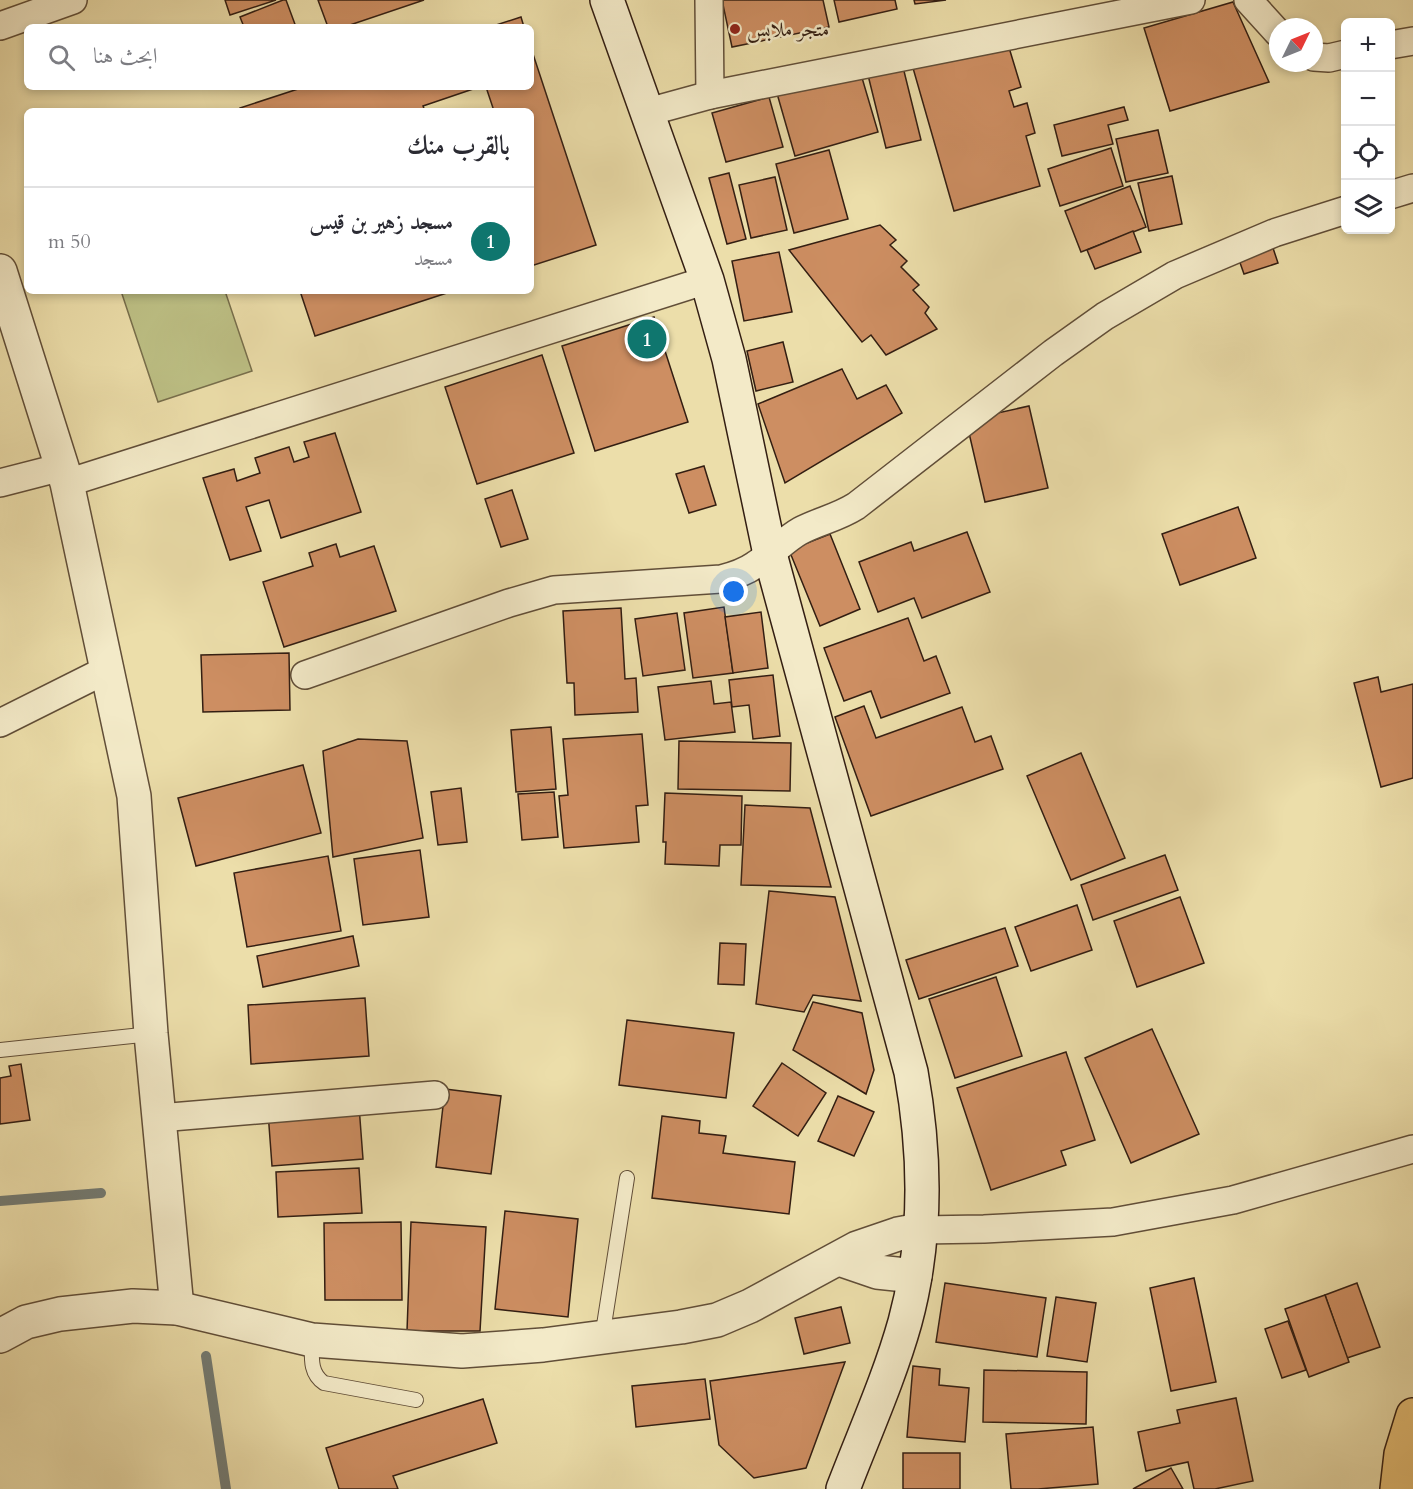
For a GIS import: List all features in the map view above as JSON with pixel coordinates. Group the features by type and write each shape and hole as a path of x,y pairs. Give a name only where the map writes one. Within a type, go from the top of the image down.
{"main road":[{"path":"1397,1489 1401,1454 1413,1415"}],"street":[{"path":"0,26 73,0"},
{"path":"607,0 707,280 729,359 770,554 911,1072 921,1147 920,1230 915,1276 905,1320 892,1361 843,1489"},
{"path":"709,0 710,95"},
{"path":"648,112 710,95 1191,0"},
{"path":"1249,0 1269,23"},
{"path":"1395,44 1413,41"},
{"path":"1323,58 1341,55"},
{"path":"1395,193 1413,188"},
{"path":"305,675 533,595 554,590 721,579 740,573 756,565 798,532 843,514 856,506 1044,360 1105,316 1175,275 1274,233 1341,212"},
{"path":"0,271 64,475 134,796 151,1034 177,1308"},
{"path":"0,483 64,475 707,280"},
{"path":"0,723 108,669"},
{"path":"159,1118 435,1095"},
{"path":"0,1336 26,1322 60,1314 133,1306 177,1308 312,1340 462,1351 602,1338 717,1320 750,1306 876,1240 898,1234 920,1230 1124,1220 1233,1200 1413,1149"},
{"path":"839,1259 877,1272 915,1276"}],"lane":[{"path":"0,1050 151,1034"},
{"path":"602,1338 627,1178"},
{"path":"312,1340 312,1367 319,1380 324,1383 416,1400"}],"green space":[{"path":"122,294 226,294 252,371 158,402"}],"building":[{"path":"225,0 276,0 230,15"},
{"path":"286,0 295,24 243,24 240,17"},
{"path":"318,0 424,0 353,24 327,24"},
{"path":"722,0 823,0 829,27 732,47"},
{"path":"834,0 895,0 897,9 839,22"},
{"path":"914,0 946,0 915,4"},
{"path":"1233,2 1269,82 1170,111 1144,28"},
{"path":"521,17 523,24 499,24"},
{"path":"1007,41 1021,87 1009,91 1014,107 1027,103 1035,133 1026,136 1040,186 954,211 913,68"},
{"path":"534,57 596,245 534,265 534,108 493,108 487,90 534,90"},
{"path":"902,63 921,140 886,148 867,71"},
{"path":"860,71 878,132 795,156 776,90"},
{"path":"295,90 470,90 423,106 424,108 240,108"},
{"path":"769,97 783,147 726,162 712,113"},
{"path":"1124,107 1128,120 1108,125 1113,144 1062,156 1054,125"},
{"path":"1158,130 1168,173 1126,182 1116,139"},
{"path":"1111,148 1123,186 1060,206 1048,169"},
{"path":"829,150 848,219 794,233 776,164"},
{"path":"729,173 746,239 727,244 709,178"},
{"path":"1172,176 1182,224 1149,231 1138,183"},
{"path":"775,177 787,230 751,238 739,185"},
{"path":"1130,186 1146,227 1081,252 1065,211"},
{"path":"880,225 896,240 890,245 907,261 901,267 919,285 913,290 929,307 925,313 937,329 886,355 871,335 862,342 789,250"},
{"path":"1133,231 1141,252 1095,269 1087,250"},
{"path":"1272,245 1278,263 1244,274 1238,257"},
{"path":"779,252 792,312 744,321 732,261"},
{"path":"301,294 444,294 315,336"},
{"path":"654,317 688,422 595,451 562,346"},
{"path":"783,342 793,382 756,391 747,351"},
{"path":"542,355 574,453 477,484 445,387"},
{"path":"842,369 857,399 886,385 902,413 785,483 758,404"},
{"path":"1029,406 1048,488 985,502 966,420"},
{"path":"335,433 361,512 281,538 269,500 246,507 261,551 230,560 203,478 234,469 237,481 260,473 255,458 289,447 294,462 309,457 304,442"},
{"path":"704,466 716,505 689,513 676,474"},
{"path":"512,490 528,539 501,547 485,499"},
{"path":"1238,507 1256,558 1180,585 1162,534"},
{"path":"967,532 990,592 922,618 914,598 878,612 859,562 911,542 914,551"},
{"path":"830,534 860,609 820,626 789,550"},
{"path":"336,544 340,557 374,546 396,611 284,647 263,582 313,566 309,553"},
{"path":"724,607 733,673 693,678 684,613"},
{"path":"621,608 625,679 636,678 638,712 575,715 574,683 567,683 563,611"},
{"path":"761,612 768,668 733,673 725,617"},
{"path":"677,613 685,670 643,676 635,619"},
{"path":"908,618 924,661 936,656 950,693 881,718 871,691 844,701 824,648"},
{"path":"289,653 290,710 203,712 201,655"},
{"path":"773,675 780,736 753,739 749,705 732,707 729,680"},
{"path":"1378,677 1381,692 1413,684 1413,778 1381,787 1354,683"},
{"path":"711,681 714,704 731,702 735,732 665,740 658,687"},
{"path":"864,706 876,738 962,707 975,742 991,736 1003,769 871,816 835,717"},
{"path":"551,727 556,789 516,792 511,730"},
{"path":"642,734 648,805 636,806 639,842 564,848 559,796 568,795 563,739"},
{"path":"358,739 407,741 423,838 333,857 323,751"},
{"path":"679,741 791,743 790,791 678,789"},
{"path":"1081,753 1125,858 1071,880 1027,776"},
{"path":"303,765 321,833 196,866 178,798"},
{"path":"461,788 467,842 438,845 431,792"},
{"path":"554,792 558,837 522,840 518,794"},
{"path":"665,793 742,796 741,845 720,845 719,866 665,864 666,842 663,842"},
{"path":"745,805 810,808 831,887 741,885"},
{"path":"420,850 429,917 363,925 354,859"},
{"path":"1165,855 1178,890 1093,920 1081,885"},
{"path":"328,856 341,931 247,947 234,873"},
{"path":"769,891 835,897 861,1001 813,995 804,1012 756,1004"},
{"path":"1180,897 1204,963 1137,987 1114,921"},
{"path":"1077,905 1092,950 1031,971 1015,927"},
{"path":"1005,928 1018,966 919,999 906,960"},
{"path":"353,936 359,966 263,987 257,956"},
{"path":"720,943 746,944 744,985 718,984"},
{"path":"996,977 1022,1056 955,1078 929,999"},
{"path":"365,998 369,1056 251,1064 248,1005"},
{"path":"813,1002 862,1013 874,1070 866,1094 793,1050"},
{"path":"627,1020 734,1033 726,1098 619,1085"},
{"path":"1152,1029 1199,1134 1131,1163 1085,1058"},
{"path":"1066,1052 1095,1140 1061,1151 1066,1165 991,1190 957,1088"},
{"path":"782,1063 826,1093 798,1136 753,1106"},
{"path":"21,1064 30,1120 0,1124 0,1078 11,1076 9,1066"},
{"path":"445,1089 501,1096 491,1174 436,1167"},
{"path":"838,1096 874,1112 854,1156 818,1141"},
{"path":"359,1106 363,1159 272,1166 268,1112"},
{"path":"662,1116 700,1121 699,1133 726,1136 723,1153 795,1162 789,1214 652,1198"},
{"path":"359,1168 362,1213 278,1217 276,1172"},
{"path":"505,1211 578,1219 568,1317 495,1309"},
{"path":"401,1222 402,1300 325,1300 324,1223"},
{"path":"411,1222 486,1227 480,1331 407,1331"},
{"path":"1194,1278 1216,1382 1171,1391 1150,1288"},
{"path":"945,1283 1046,1298 1037,1357 936,1342"},
{"path":"1357,1283 1380,1347 1347,1358 1325,1295"},
{"path":"1325,1295 1349,1362 1309,1377 1285,1309"},
{"path":"1056,1297 1096,1303 1087,1362 1047,1356"},
{"path":"841,1307 850,1343 804,1354 795,1318"},
{"path":"1288,1321 1306,1370 1282,1378 1265,1329"},
{"path":"845,1362 806,1468 754,1478 719,1445 710,1381"},
{"path":"913,1366 940,1369 939,1385 969,1388 965,1442 907,1437"},
{"path":"984,1370 1087,1372 1086,1424 983,1422"},
{"path":"705,1379 710,1419 636,1427 632,1386"},
{"path":"1236,1398 1253,1481 1215,1489 1194,1489 1188,1462 1146,1471 1138,1432 1180,1423 1177,1410"},
{"path":"483,1399 497,1443 393,1476 398,1489 339,1489 326,1448"},
{"path":"1093,1427 1098,1484 1011,1489 1006,1434"},
{"path":"903,1453 960,1453 960,1489 903,1489"},
{"path":"1171,1468 1183,1489 1133,1489"}],"waterway":[{"path":"0,1201 101,1193"},
{"path":"206,1356 226,1489"}],"place":[{"name":"متجر ملابس","path":"735,29"},
{"name":"مسجد زهير بن قيس","path":"647,339"}]}
